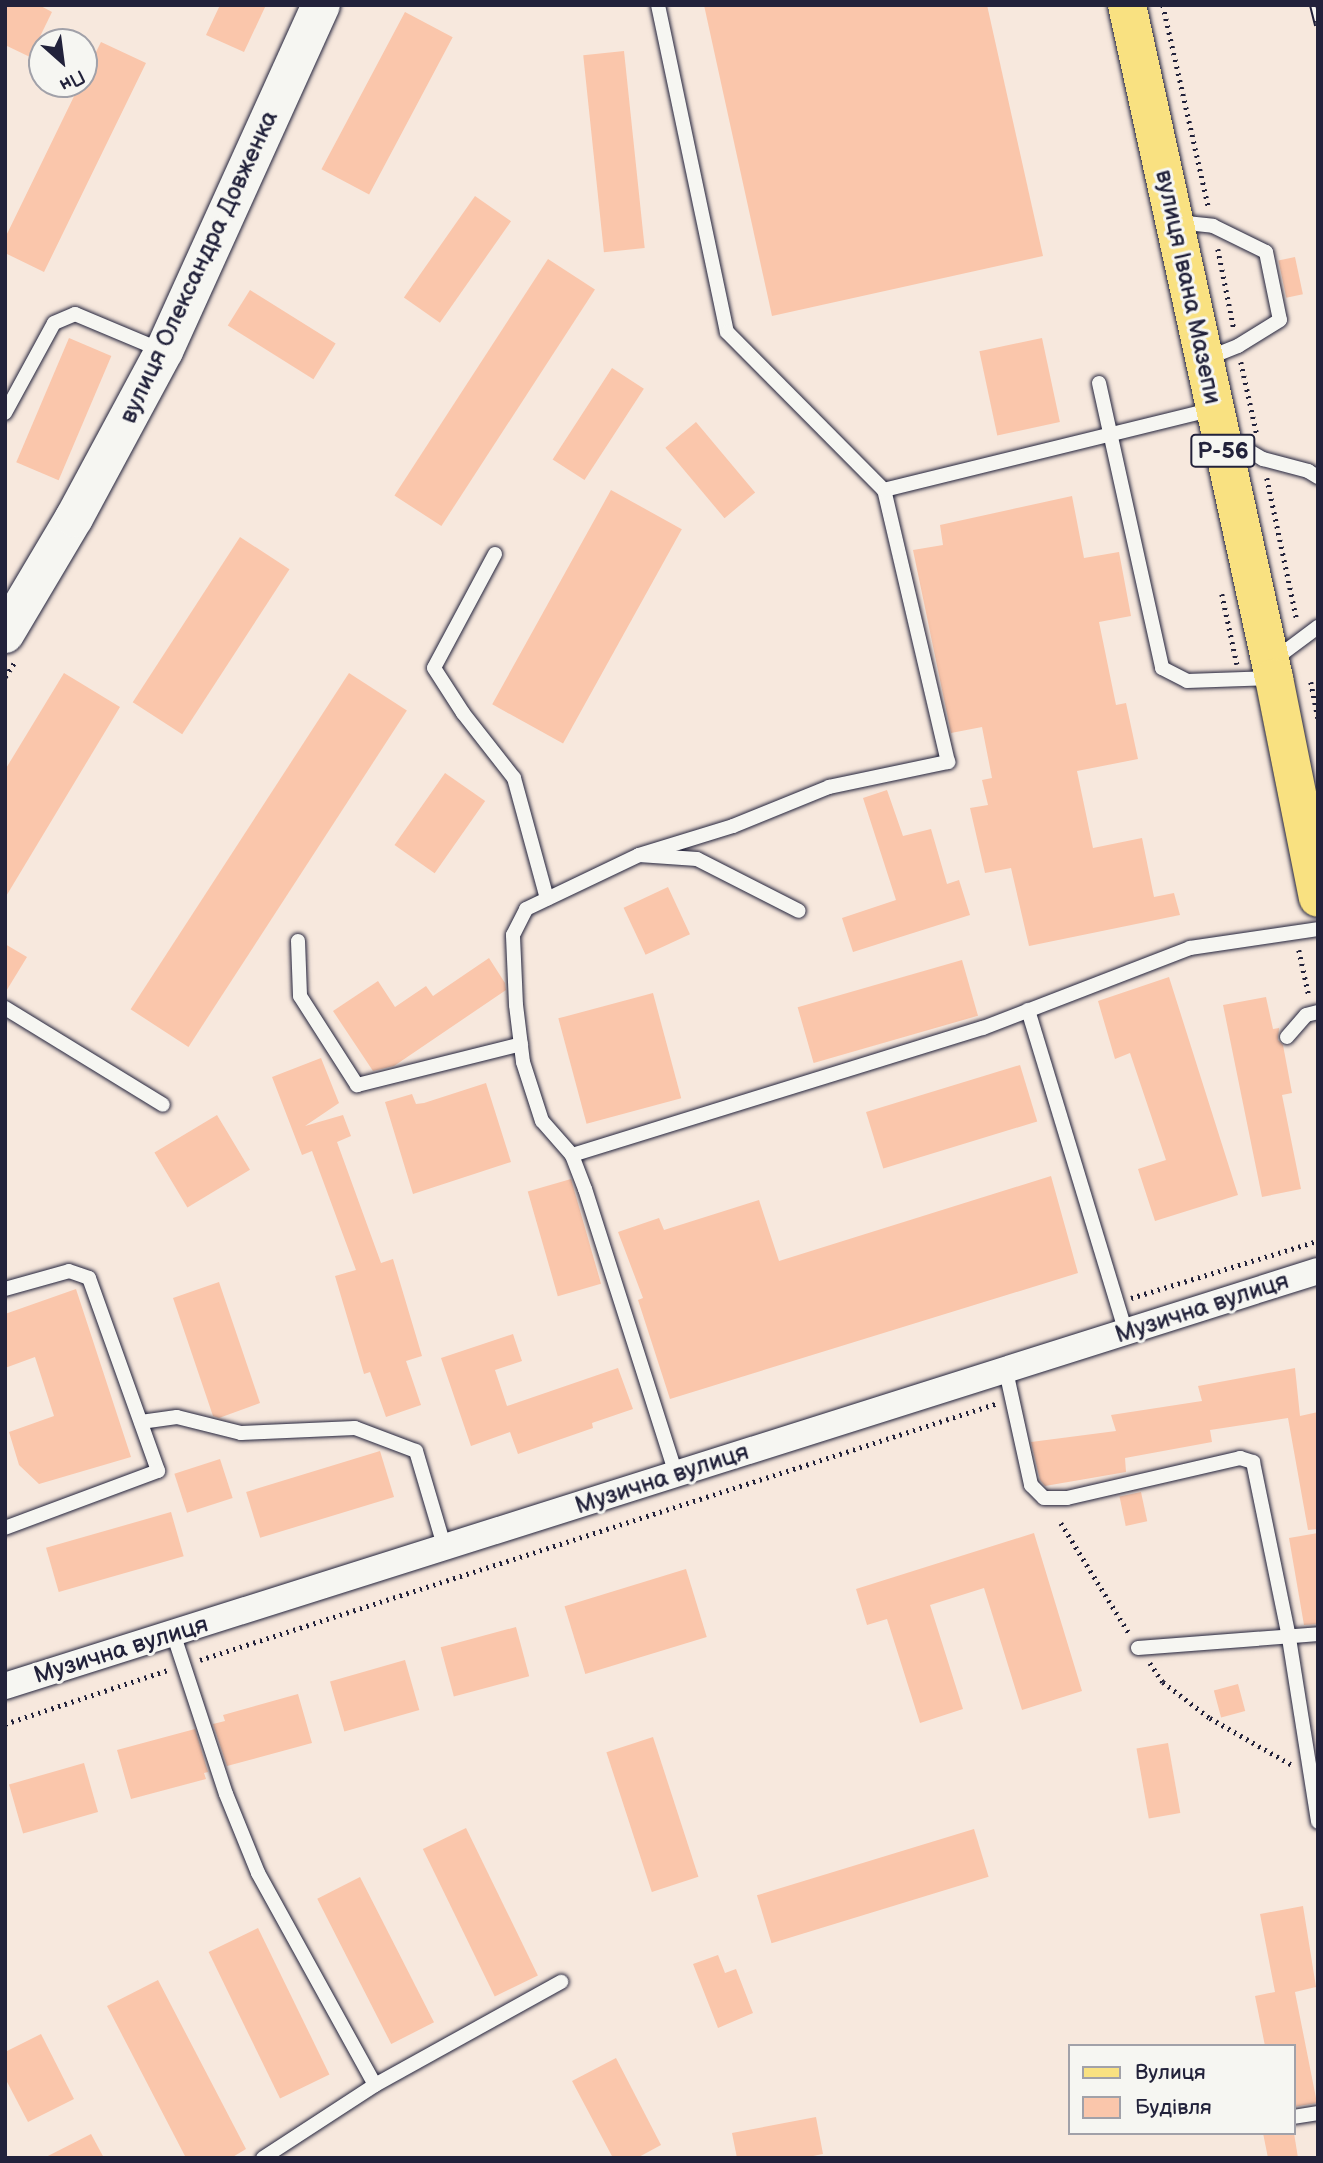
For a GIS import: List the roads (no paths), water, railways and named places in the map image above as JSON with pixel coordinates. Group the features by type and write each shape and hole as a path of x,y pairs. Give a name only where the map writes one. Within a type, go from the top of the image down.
{"main road":[{"name":"вулиця Олександра Довженка","path":"5,634 74,518 164,351 321,5"},
{"name":"вулиця Івана Мазепи","path":"1127,5 1175,221 1221,353 1217,421 1274,675 1318,898"}],"street":[{"name":"Музична вулиця","path":"5,1686 1318,1271"}],"lane":[{"path":"658,5 727,332 884,490 948,762 829,787 733,826 639,855 526,909 513,935 523,1062 542,1121 572,1155 676,1474"},
{"path":"1175,221 1213,226 1266,252 1280,320 1221,353"},
{"path":"5,412 54,323 75,314 164,351"},
{"path":"1099,383 1161,668 1187,681 1274,675 1318,627"},
{"path":"884,490 1110,433 1217,421 1263,459 1308,471 1318,477"},
{"path":"495,554 434,668 463,713 514,778 547,899"},
{"path":"639,855 697,859 799,911"},
{"path":"572,1155 983,1028 1190,948 1318,929"},
{"path":"298,941 300,996 357,1085 521,1044"},
{"path":"5,1008 163,1105"},
{"path":"1028,1010 1126,1333"},
{"path":"1287,1037 1306,1015 1315,1013"},
{"path":"5,1289 69,1271 89,1278 158,1471 5,1528"},
{"path":"1006,1371 1031,1485 1044,1498 1067,1498 1240,1458 1253,1462 1289,1638 1318,1822"},
{"path":"141,1422 177,1418 241,1433 355,1428 416,1451 445,1549"},
{"path":"173,1633 226,1794 258,1874 375,2085"},
{"path":"1138,1648 1318,1634"},
{"path":"263,2158 375,2085 561,1982"},
{"path":"1295,2117 1318,2113"}],"railway":[{"path":"1313,5 1318,25"}]}
